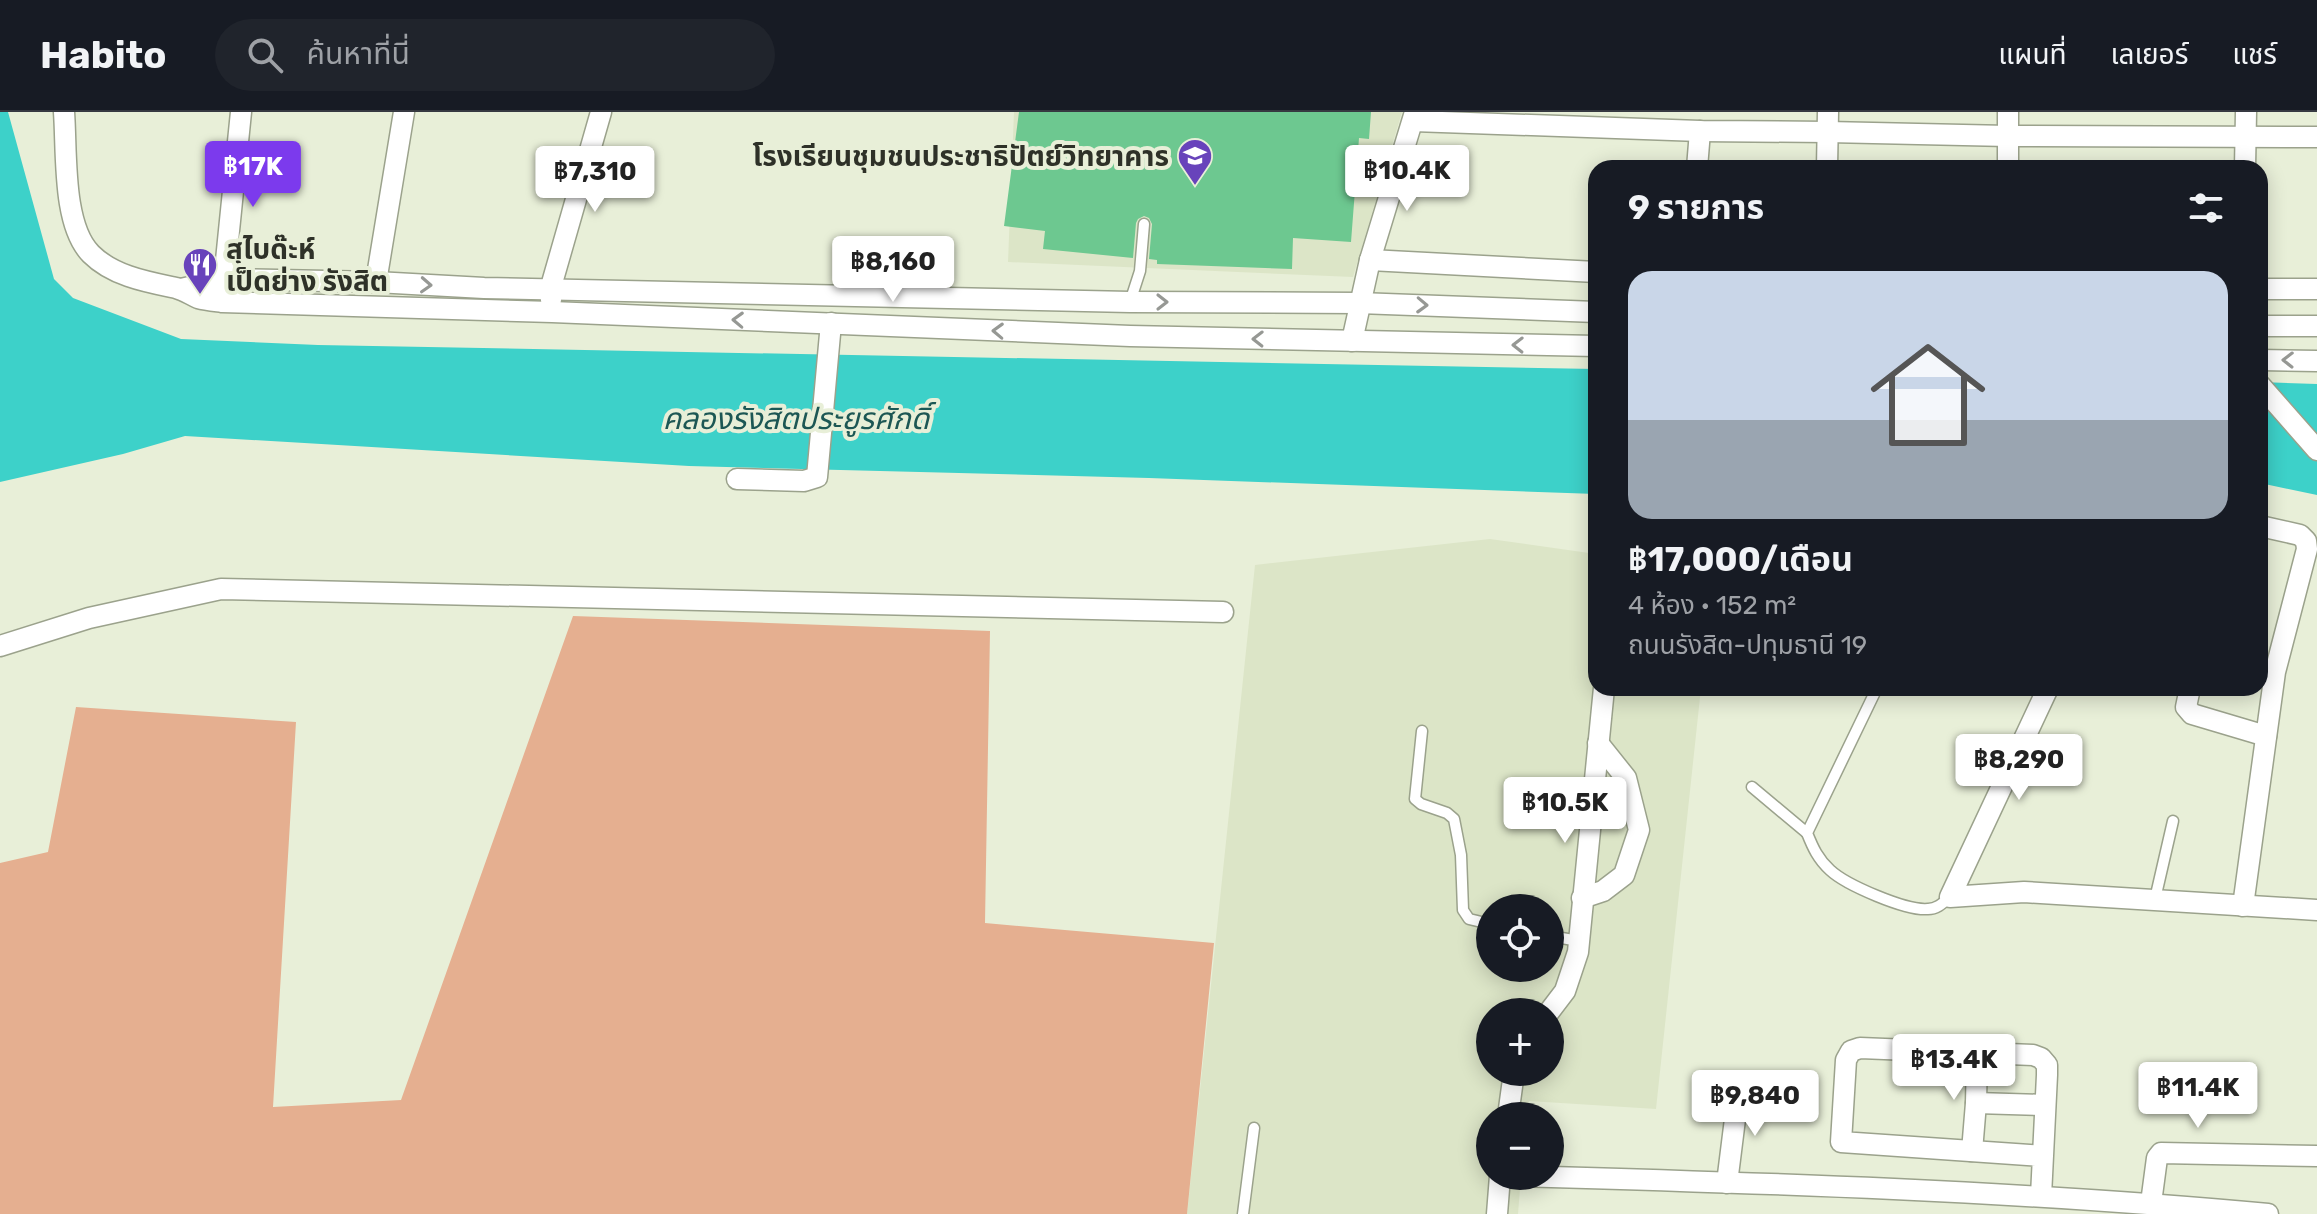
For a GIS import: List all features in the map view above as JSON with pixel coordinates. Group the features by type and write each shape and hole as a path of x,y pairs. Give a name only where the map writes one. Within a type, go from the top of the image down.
{"street":[{"path":"64,112 68,187 81,242 92,256 116,271 181,289 201,299 552,312 829,333 1588,346"},
{"path":"222,302 241,112"},
{"path":"376,282 404,112"},
{"path":"552,312 550,290 601,112"},
{"path":"2008,112 2008,160"},
{"path":"2245,160 2246,112"},
{"path":"1352,341 1370,260 1414,116 1700,131 1828,122 2008,136 2317,137"},
{"path":"1827,160 1828,122"},
{"path":"1698,160 1700,131"},
{"path":"1370,260 1588,272"},
{"path":"181,289 224,279 550,290 1130,302 1359,303 1588,312"},
{"path":"2268,289 2317,289"},
{"path":"2268,326 2317,326"},
{"path":"737,479 815,479 829,333"},
{"path":"2268,360 2317,361"},
{"path":"2268,394 2317,450"},
{"path":"2268,528 2300,535 2306,541 2307,549 2268,667"},
{"path":"0,646 89,618 221,589 1223,612"},
{"path":"1560,998 1572,972 1579,941 1603,696"},
{"path":"2044,696 1950,897 2024,892 2317,910"},
{"path":"2188,696 2186,707 2192,714 2266,736"},
{"path":"2243,906 2266,736 2267,696"},
{"path":"1582,898 1603,891 1624,875 1639,830 1626,778 1598,743"},
{"path":"2041,1196 2043,1156 2045,1105 2047,1065 2041,1058 2033,1055 1860,1048 1851,1051 1846,1060 1841,1142 2043,1156"},
{"path":"1972,1151 1977,1054"},
{"path":"1727,1183 1739,1087"},
{"path":"1976,1103 2045,1105"},
{"path":"2151,1203 2157,1158 2161,1153 2317,1156"},
{"path":"1564,1178 2041,1196 2268,1214"},
{"path":"1497,1214 1499,1190"}],"lane":[{"path":"1130,302 1140,271 1144,224"},
{"path":"1807,833 1873,696"},
{"path":"1422,731 1415,799 1454,819 1461,855 1463,910 1469,919 1476,921"},
{"path":"1752,787 1807,833 1816,856 1834,874 1894,904 1930,910 1950,897"},
{"path":"2155,899 2173,821"},
{"path":"1564,938 1579,941"},
{"path":"1243,1214 1254,1128"}],"shaded area":[{"name":"โรงเรียนชุมชนประชาธิปัตย์วิทยาคาร","path":"1014,112 1402,112 1353,277 1008,262"},
{"path":"1490,539 1588,553 1588,696 1700,696 1656,1109 1564,1102 1476,1102 1476,1190 1520,1190 1518,1214 1187,1214 1255,565"},
{"path":"573,616 990,631 985,923 1214,943 1187,1214 0,1214 0,863 48,852 76,707 296,722 273,1107 401,1100"}],"water":[{"name":"คลองรังสิตประยูรศักดิ์","path":"0,112 8,112 54,279 73,298 181,339 318,345 1588,369 1588,494 689,466 185,436 123,454 0,482"},
{"path":"2268,382 2317,384 2317,495 2268,485"}],"building":[{"name":"โรงเรียนชุมชนประชาธิปัตย์วิทยาคาร","path":"1019,112 1371,112 1369,139 1359,138 1351,242 1293,238 1292,269 1157,264 1157,260 1149,259 1152,224 1144,216 1136,223 1133,258 1043,249 1045,231 1004,226"}],"place":[{"name":"โรงเรียนชุมชนประชาธิปัตย์วิทยาคาร","path":"1195,187"},
{"name":"สุไบด๊ะห์ เป็ดย่าง รังสิต","path":"200,296"}]}
